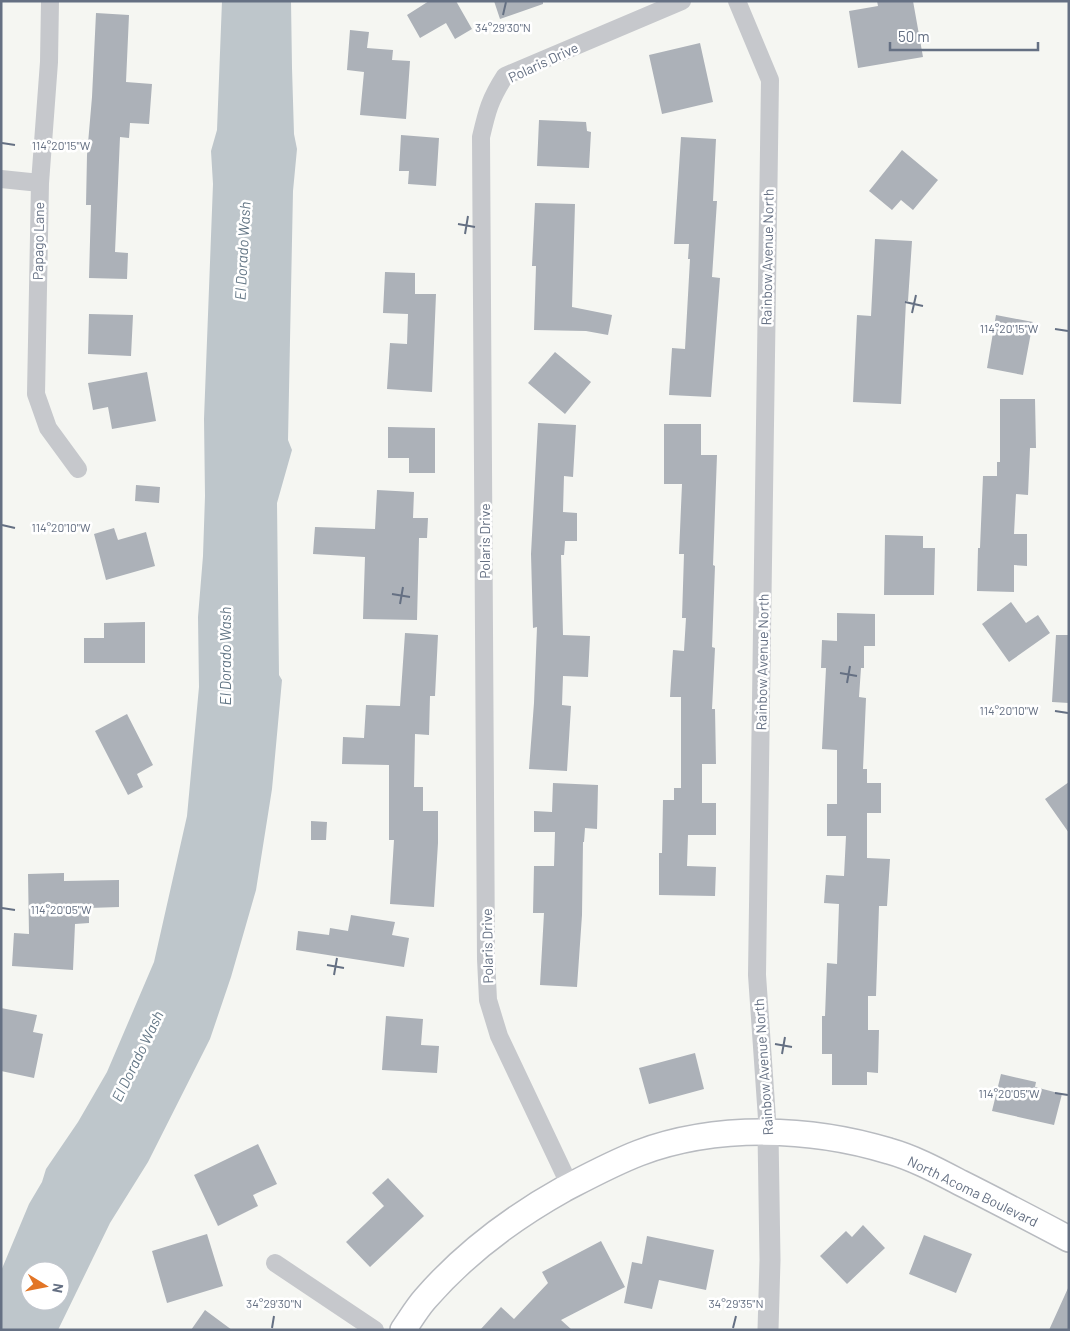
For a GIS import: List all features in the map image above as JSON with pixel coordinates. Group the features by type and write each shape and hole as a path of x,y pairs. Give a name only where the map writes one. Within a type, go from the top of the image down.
{"main road":[{"name":"North Acoma Boulevard","path":"403,1330 424,1300 460,1264 496,1233 532,1207 604,1167 641,1152 682,1141 728,1134 805,1133 849,1140 890,1151 932,1168 1069,1239"}],"street":[{"name":"Papago Lane","path":"50,1 49,62 40,183 36,394 48,428 78,469"},
{"name":"Polaris Drive","path":"570,1186 499,1036 488,1000 486,949 481,137 488,107 505,76 682,1"},
{"name":"Rainbow Avenue North","path":"737,1 770,80 757,976 768,1133 770,1260 768,1330"},
{"path":"1,180 40,183"},
{"path":"275,1263 375,1330"}],"water":[{"name":"El Dorado Wash","path":"222,1 291,1 294,134 297,149 293,191 288,440 292,450 277,503 279,675 282,680 272,789 256,890 231,977 210,1039 148,1162 110,1223 70,1305 70,1261 20,1261 20,1311 67,1311 58,1330 1,1330 1,1271 29,1204 42,1182 46,1169 78,1122 107,1072 154,962 187,816 199,687 198,617 203,556 205,496 204,419 213,184 211,151 217,130"}],"building":[{"path":"429,1 456,1 472,29 455,39 446,23 420,38 407,15"},
{"path":"494,1 543,1 543,4 500,19"},
{"path":"877,1 913,1 923,57 858,68 849,11 878,6"},
{"path":"96,13 129,15 126,82 152,84 149,124 130,123 129,138 120,137 115,252 128,253 127,279 89,278 91,205 86,205 87,155"},
{"path":"350,30 369,32 367,48 393,50 392,60 410,61 406,119 360,115 364,72 347,70"},
{"path":"700,43 713,102 662,114 649,55"},
{"path":"539,120 586,122 587,131 591,132 589,168 537,166"},
{"path":"401,135 439,138 436,186 408,184 409,171 399,171"},
{"path":"681,137 716,139 713,201 717,201 712,277 720,278 711,397 669,395 672,348 685,349 690,259 688,259 689,244 674,244"},
{"path":"902,150 938,180 913,210 901,200 892,210 869,191"},
{"path":"535,203 575,204 572,307 612,315 608,335 586,331 534,330 536,266 532,266"},
{"path":"875,239 912,241 908,301 906,301 901,404 853,402 857,315 871,316"},
{"path":"385,272 415,273 415,294 436,294 432,392 387,389 390,343 407,344 408,314 383,313"},
{"path":"89,314 133,315 131,356 88,354"},
{"path":"996,315 1033,322 1023,375 987,368"},
{"path":"555,352 591,382 565,414 528,383"},
{"path":"147,372 156,421 112,429 108,407 93,410 88,383"},
{"path":"1000,399 1035,399 1036,448 1030,448 1028,495 1016,494 1014,534 1027,534 1027,566 1014,565 1014,592 977,591 983,476 997,476 997,462 1000,462"},
{"path":"538,423 576,425 573,477 564,476 563,512 577,513 577,541 565,541 564,555 561,555 563,635 590,636 588,677 563,676 562,705 571,706 567,771 529,769 537,627 533,628 531,554"},
{"path":"664,424 701,424 701,455 717,455 712,647 715,648 712,709 715,709 716,764 702,764 702,803 716,803 716,835 688,835 687,866 716,867 715,896 659,895 659,853 662,853 663,800 674,800 674,788 681,788 681,697 670,697 673,650 684,651 686,618 682,618 684,554 679,554 682,484 664,484"},
{"path":"388,427 435,428 435,473 409,473 409,458 388,458"},
{"path":"136,485 160,487 159,503 135,501"},
{"path":"377,490 414,492 413,518 428,518 427,538 419,538 417,620 363,619 365,557 313,554 315,527 375,529"},
{"path":"114,528 118,540 146,532 155,566 106,580 94,534"},
{"path":"885,535 923,536 923,548 935,548 934,595 884,595"},
{"path":"1011,602 1026,623 1038,615 1050,633 1009,662 982,624"},
{"path":"837,613 875,614 875,646 864,646 864,668 861,668 859,697 866,698 863,769 867,769 867,783 881,783 881,813 867,813 867,858 890,859 887,906 879,906 876,996 868,996 868,1030 879,1030 878,1073 867,1072 867,1085 832,1085 832,1054 822,1054 822,1016 825,1016 827,963 837,964 839,904 824,903 826,875 844,876 846,836 827,836 827,804 837,804 837,750 822,749 826,668 821,668 822,640 837,641"},
{"path":"145,622 145,663 84,663 84,638 104,638 104,623"},
{"path":"405,633 438,635 435,696 430,696 429,735 415,734 414,787 423,787 423,811 438,811 434,907 390,904 394,840 389,840 389,765 342,764 343,737 364,738 366,705 400,706"},
{"path":"1056,635 1069,635 1069,703 1052,702"},
{"path":"127,714 153,765 137,774 143,787 128,795 95,731"},
{"path":"1069,782 1069,833 1045,799"},
{"path":"553,783 598,785 597,829 585,828 583,842 582,915 577,987 540,985 544,913 533,913 534,866 554,866 555,832 534,832 534,811 552,812"},
{"path":"311,821 327,822 326,840 311,840"},
{"path":"64,873 64,881 119,880 119,907 89,908 89,923 75,924 73,970 12,966 14,933 29,934 28,874"},
{"path":"351,915 395,922 392,935 409,938 404,967 296,950 298,931 329,935 330,928 348,931"},
{"path":"1,1008 37,1015 33,1032 43,1034 34,1078 1,1071"},
{"path":"386,1016 423,1019 421,1045 439,1046 437,1073 382,1070"},
{"path":"695,1053 704,1089 649,1104 639,1068"},
{"path":"1001,1074 1036,1082 1035,1087 1062,1094 1054,1125 992,1111"},
{"path":"258,1144 277,1184 253,1195 258,1206 218,1226 194,1175"},
{"path":"388,1178 424,1216 370,1267 346,1242 384,1206 372,1193"},
{"path":"863,1225 885,1248 847,1284 820,1256 846,1231 852,1237"},
{"path":"207,1234 223,1286 167,1303 152,1251"},
{"path":"924,1235 972,1254 956,1293 909,1274"},
{"path":"647,1236 714,1250 706,1290 659,1280 652,1309 624,1303 632,1262 642,1264"},
{"path":"601,1241 625,1287 561,1320 572,1330 480,1330 501,1307 514,1319 548,1283 542,1272"},
{"path":"1069,1286 1069,1330 1049,1330"},
{"path":"205,1310 232,1330 191,1330"}]}
